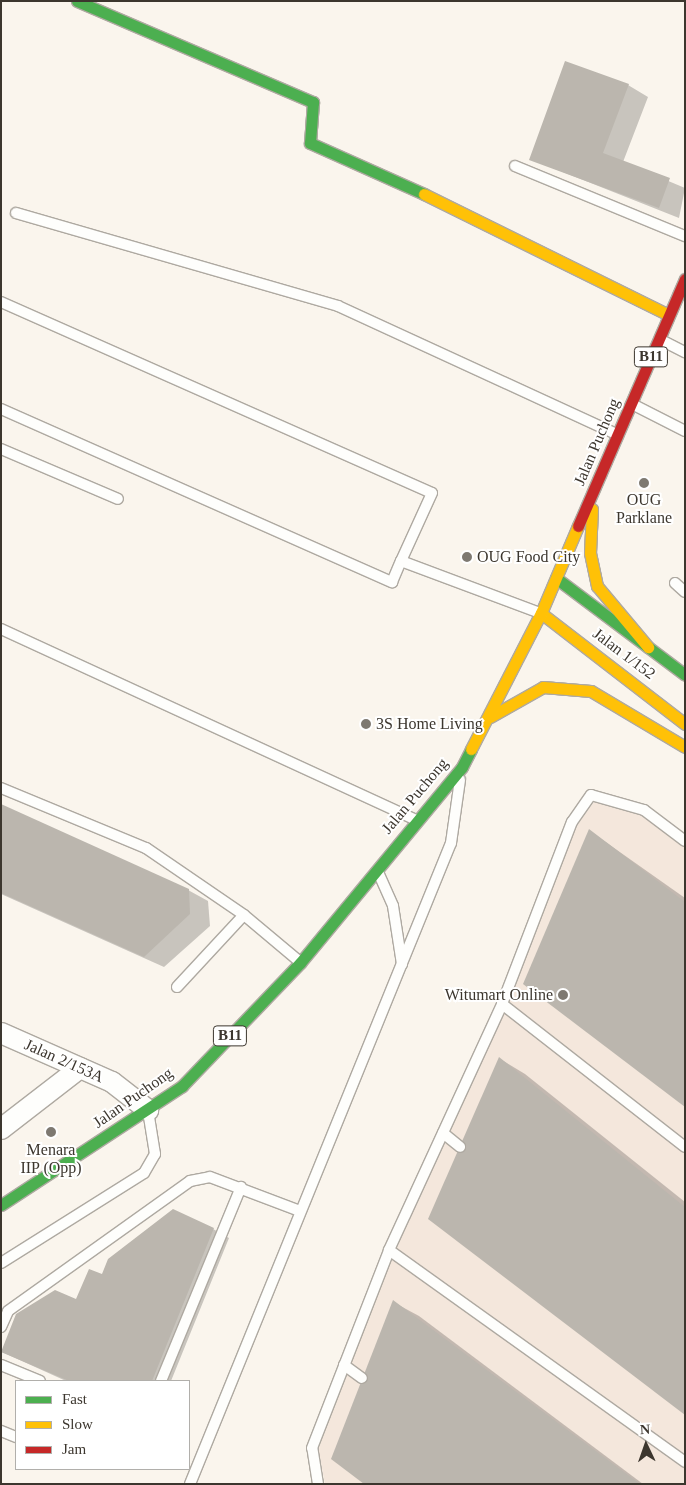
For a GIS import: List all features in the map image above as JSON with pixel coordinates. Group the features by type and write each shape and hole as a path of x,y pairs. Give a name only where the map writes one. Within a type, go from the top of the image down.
{"main road":[{"path":"77,1 313,102 310,143 496,226 669,315"},
{"name":"Jalan Puchong","path":"1,1205 182,1086 300,963 416,820 462,767 490,717 541,613 685,279"},
{"path":"593,493 590,553 597,586 648,647"},
{"name":"Jalan 1/152","path":"556,578 685,675"},
{"name":"Jalan 1/152","path":"541,613 640,685 685,724"},
{"path":"490,717 543,687 591,691 685,747"}],"street":[{"name":"Jalan 2/153A","path":"1,1033 112,1082 148,1110"},
{"path":"1,1129 80,1068"}],"lane":[{"path":"515,166 685,236"},
{"path":"16,213 338,306 618,435"},
{"path":"1,302 432,493 392,582 1,408"},
{"path":"659,339 685,352"},
{"path":"632,404 685,431"},
{"path":"1,449 118,499"},
{"path":"401,561 541,613"},
{"path":"675,583 685,592"},
{"path":"1,629 416,820"},
{"path":"190,1484 296,1232 300,1211 451,843 462,767"},
{"path":"1,788 146,848 244,915 300,963"},
{"path":"318,1484 312,1448 389,1250 502,1004 572,822 591,795 644,810 685,841"},
{"path":"376,869 394,906 402,964"},
{"path":"177,987 244,915"},
{"path":"502,1004 685,1147"},
{"path":"1,1263 144,1173 155,1154 148,1110"},
{"path":"443,1133 460,1147"},
{"path":"1,1327 8,1312 190,1180 210,1177 241,1187 300,1211"},
{"path":"161,1380 241,1187"},
{"path":"389,1250 685,1462"},
{"path":"1,1364 38,1380"},
{"path":"344,1365 362,1378"},
{"path":"1,1431 15,1437"}],"shaded area":[{"path":"594,802 644,816 685,847 685,1484 325,1484 318,1448 396,1247 577,825"}],"building":[{"path":"565,61 629,84 603,153 670,178 659,208 529,160"},
{"path":"1,804 189,889 190,914 144,957 1,893"},
{"path":"589,829 685,902 685,1107 523,984"},
{"path":"499,1057 685,1207 685,1415 428,1219"},
{"path":"173,1209 214,1228 152,1380 67,1380 1,1352 16,1314 55,1290 76,1299 89,1269 102,1274 108,1259"},
{"path":"393,1300 640,1484 364,1484 331,1459"}],"traffic: fast":[{"path":"77,1 313,102 310,143 424,194"},
{"path":"556,578 685,675"},
{"path":"1,1205 182,1086 300,963 462,767 471,749"}],"traffic: slow":[{"path":"424,194 669,315"},
{"path":"592,509 590,553 597,586 648,647"},
{"path":"471,749 541,613 578,526"},
{"path":"541,613 685,724"},
{"path":"490,717 543,687 591,691 685,747"}],"traffic: jam":[{"path":"578,526 685,279"}],"place":[{"name":"OUG Parklane","path":"644,483"},
{"name":"OUG Food City","path":"467,557"},
{"name":"3S Home Living","path":"366,724"},
{"name":"Witumart Online","path":"563,995"},
{"name":"Menara IIP (Opp)","path":"51,1132"}]}
